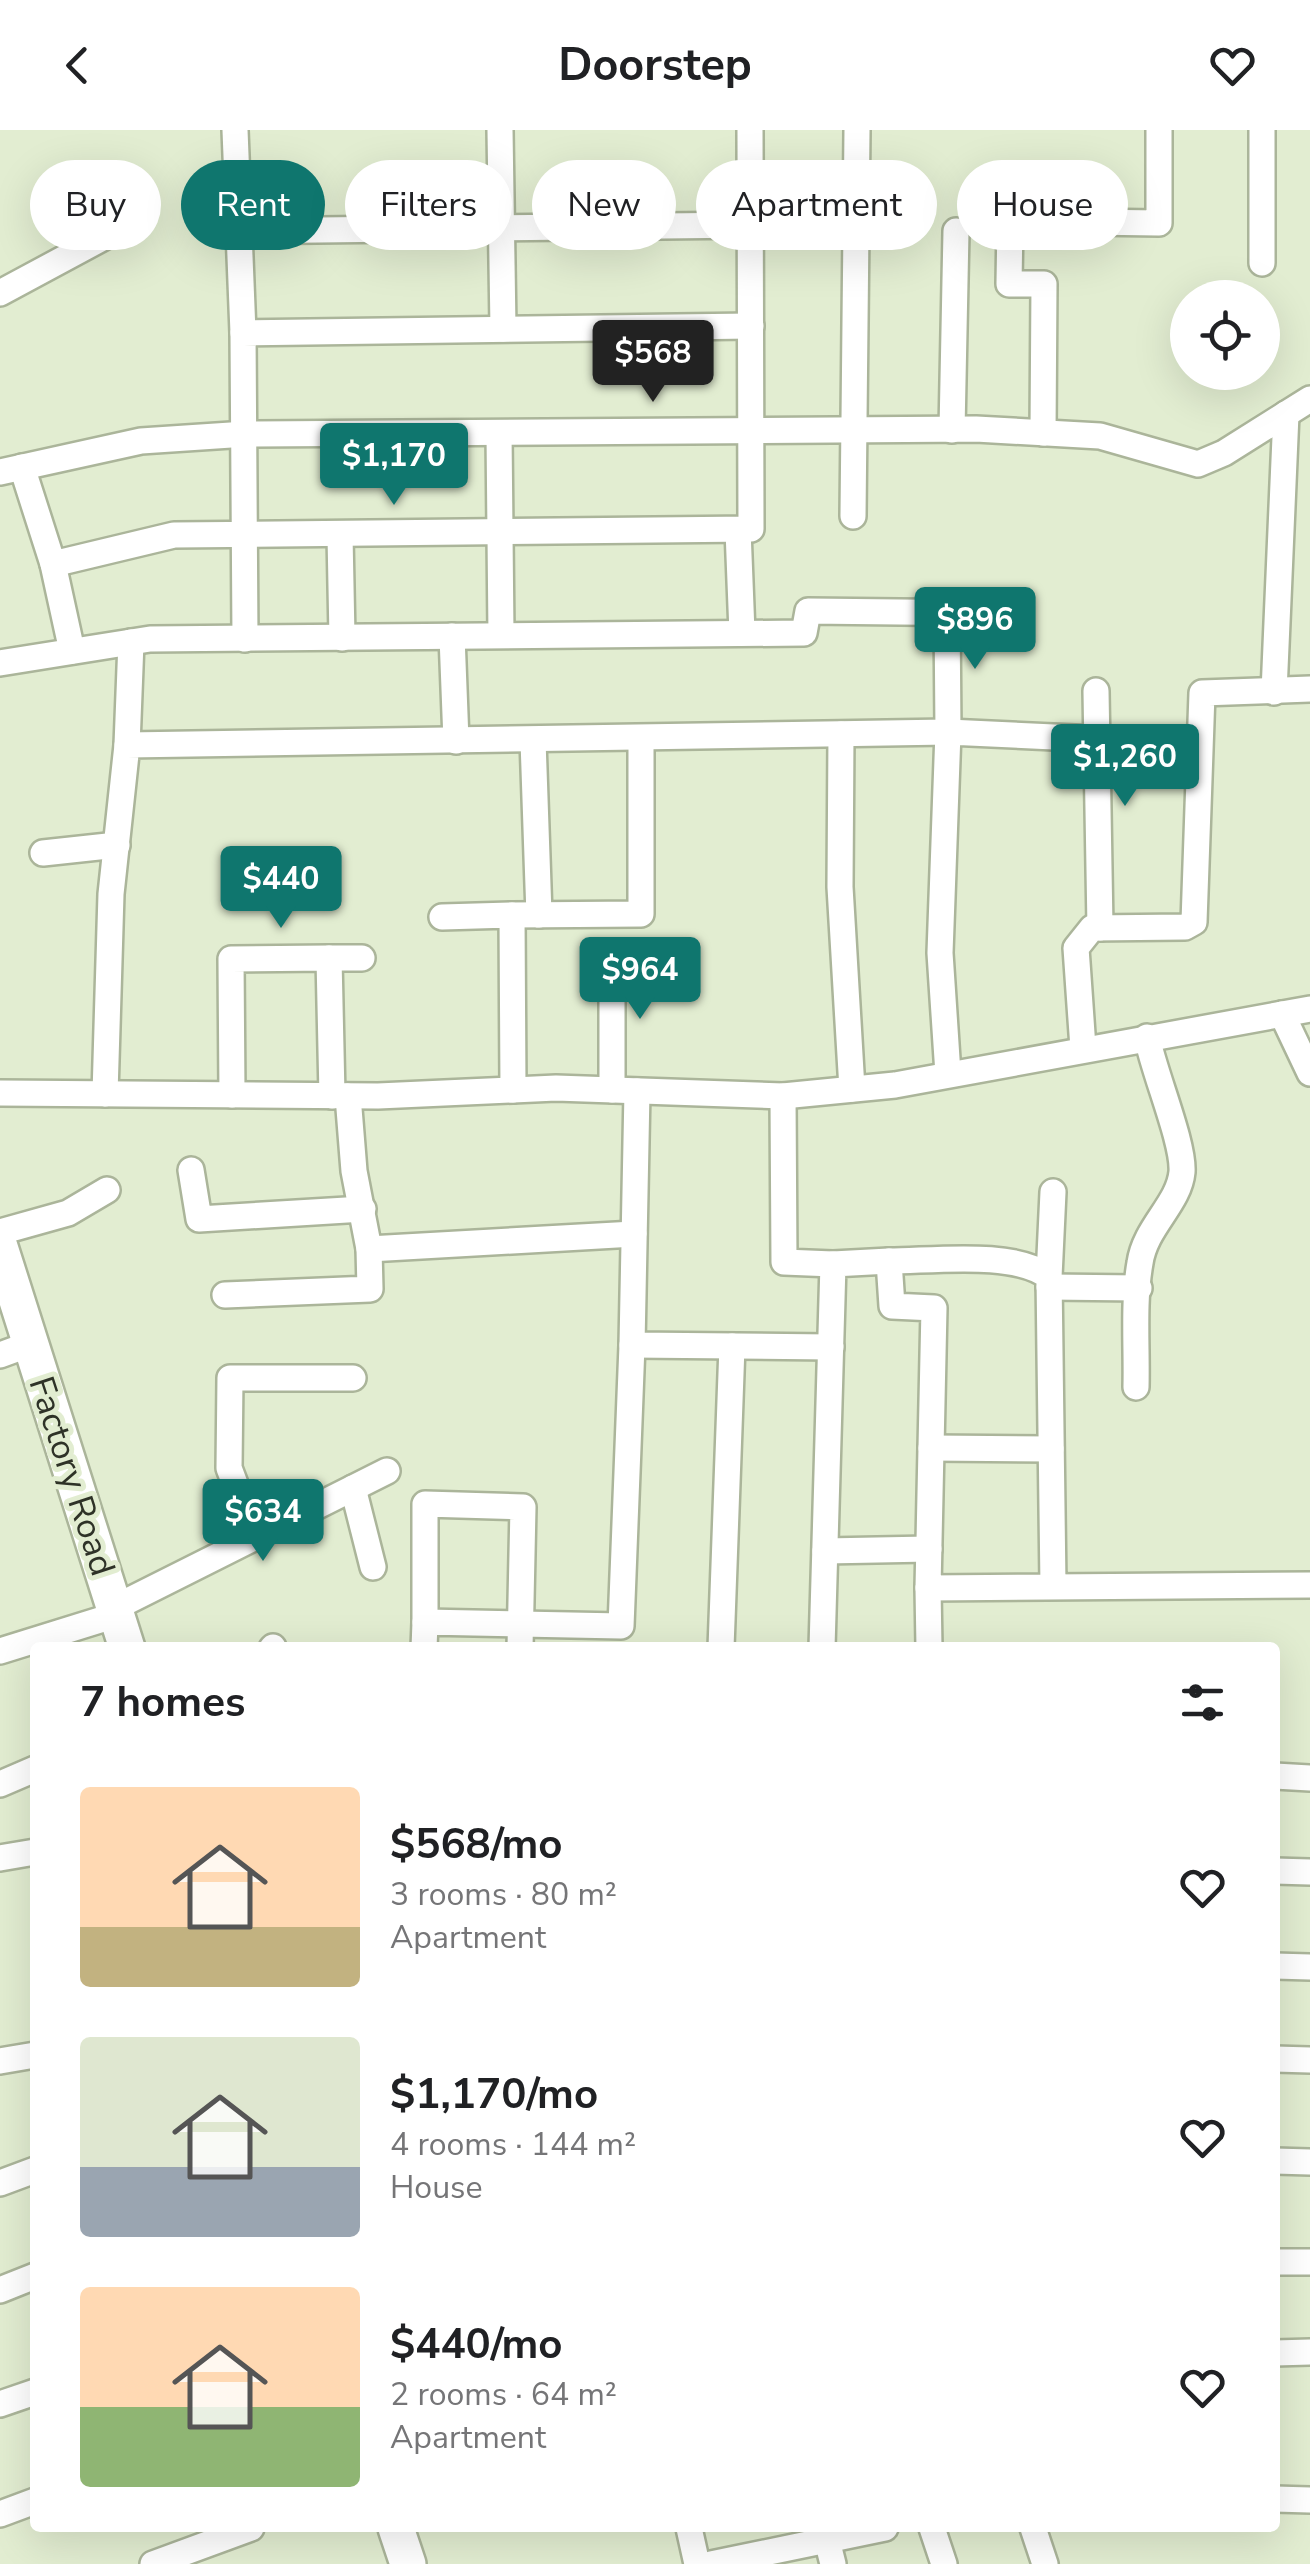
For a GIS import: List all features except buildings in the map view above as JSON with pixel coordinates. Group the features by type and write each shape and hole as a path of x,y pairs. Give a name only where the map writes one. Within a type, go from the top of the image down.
{"main road":[{"name":"Factory Road","path":"0,1247 15,1350 119,1624"},
{"path":"397,2532 408,2564"}],"street":[{"path":"234,130 235,160"},
{"path":"500,130 500,160"},
{"path":"750,130 750,160"},
{"path":"853,516 857,130"},
{"path":"1043,433 1044,284 1009,284 1010,222 1160,223 1159,130"},
{"path":"1262,130 1262,264"},
{"path":"512,228 696,226"},
{"path":"952,430 956,231"},
{"path":"0,294 81,250"},
{"path":"239,250 246,434 245,639"},
{"path":"501,250 503,329"},
{"path":"53,564 174,535 751,530 750,250"},
{"path":"242,333 751,326"},
{"path":"72,651 53,564 11,470 141,441 246,434 952,430 1100,436 1198,464 1224,454 1310,400"},
{"path":"1274,692 1286,414"},
{"path":"499,433 501,635"},
{"path":"738,530 742,633"},
{"path":"340,535 342,638"},
{"path":"0,664 131,642 804,632 808,611 992,613"},
{"path":"947,612 948,732 940,866 940,954 948,1074"},
{"path":"452,636 456,741"},
{"path":"105,1094 107,984 128,745 131,642"},
{"path":"1084,1048 1076,948 1082,936 1100,928 1185,926 1194,922 1202,693 1310,690"},
{"path":"1096,691 1100,928"},
{"path":"128,745 948,732 1097,739"},
{"path":"841,734 840,887 852,1089"},
{"path":"442,918 641,914 640,738"},
{"path":"533,740 539,915"},
{"path":"43,852 117,846"},
{"path":"512,915 514,1090"},
{"path":"521,1636 523,1506 424,1504 424,1635 521,1636 622,1626 634,1234 612,954"},
{"path":"225,1296 370,1289 370,1248 340,1096 329,958"},
{"path":"232,1095 231,959 362,958"},
{"path":"0,1094 340,1096 625,1090 783,1096 948,1074 1310,1009"},
{"path":"1282,1014 1310,1072"},
{"path":"1136,1387 1139,1288 1146,1244 1158,1215 1177,1194 1182,1171 1179,1143 1155,1080 1147,1038"},
{"path":"783,1096 784,1262 1001,1262 1036,1267 1049,1282 1139,1288"},
{"path":"191,1170 200,1218 363,1210"},
{"path":"0,1232 68,1214 107,1190"},
{"path":"1053,1192 1049,1282 1053,1586"},
{"path":"370,1248 634,1234"},
{"path":"888,1262 892,1306 934,1308 929,1642"},
{"path":"822,1642 833,1264"},
{"path":"632,1345 831,1347"},
{"path":"721,1642 732,1346"},
{"path":"255,1537 229,1468 230,1378 353,1378"},
{"path":"930,1448 1051,1449"},
{"path":"40,1642 119,1624 255,1537 387,1470"},
{"path":"353,1488 373,1567"},
{"path":"825,1550 928,1549"},
{"path":"928,1588 1310,1585"},
{"path":"0,1651 30,1644"},
{"path":"0,1784 30,1770"},
{"path":"1280,1776 1310,1778"},
{"path":"0,1858 30,1853"},
{"path":"1280,1871 1310,1872"},
{"path":"1280,1966 1310,1967"},
{"path":"0,2061 30,2055"},
{"path":"1280,2059 1310,2060"},
{"path":"1280,2160 1310,2162"},
{"path":"0,2183 30,2172"},
{"path":"1280,2262 1310,2262"},
{"path":"0,2290 30,2278"},
{"path":"1280,2354 1310,2352"},
{"path":"0,2404 30,2394"},
{"path":"1280,2499 1310,2500"},
{"path":"0,2514 30,2503"},
{"path":"153,2564 240,2532"},
{"path":"690,2532 698,2564"},
{"path":"727,2562 830,2552 876,2532"},
{"path":"933,2532 944,2564"},
{"path":"1034,2532 1045,2564"}]}
